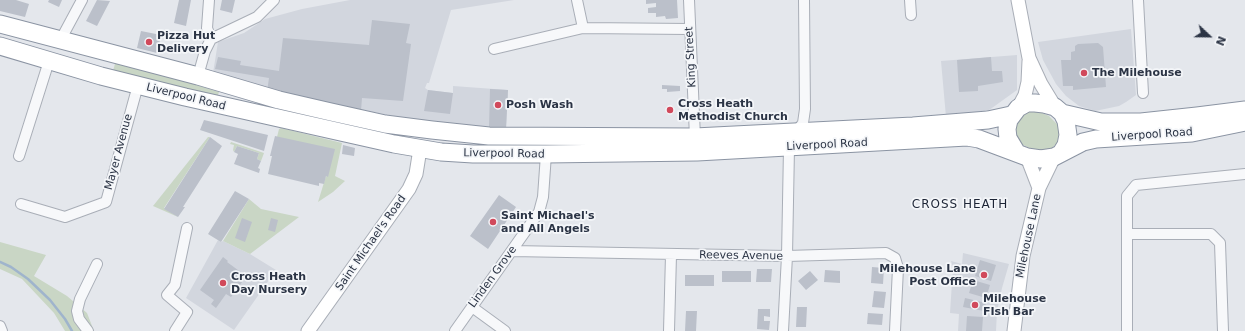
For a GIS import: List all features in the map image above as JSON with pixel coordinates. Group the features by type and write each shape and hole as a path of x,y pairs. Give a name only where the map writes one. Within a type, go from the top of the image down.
{"highway":[{"name":"Liverpool Road","path":"0,24 198,76 279,100 331,112 362,126 424,139 442,152 473,154 697,152 913,126 988,120 1015,111"},
{"path":"49,61 61,39"},
{"name":"Liverpool Road","path":"0,46 138,85 320,128 424,139 489,136 694,137 790,140 973,137 1022,155"},
{"path":"1027,103 1044,104 1058,110 1068,127 1066,145 1057,155 1041,159 1022,155 1008,138 1007,129 1015,111 1027,103"},
{"name":"Liverpool Road","path":"1058,110 1101,122 1141,122 1245,110"},
{"name":"Liverpool Road","path":"1057,155 1083,142 1096,139 1192,133 1245,122"}],"main road":[{"path":"1015,111 1025,95 1028,82 1029,58 1018,0"},
{"path":"1029,58 1041,84 1058,110"},
{"name":"Saint Michael's Road","path":"308,331 413,182 424,139"},
{"name":"Milehouse Lane","path":"1022,155 1039,188"},
{"name":"Milehouse Lane","path":"1014,331 1023,256 1039,188 1057,155"}],"street":[{"path":"61,39 82,0"},
{"path":"209,0 207,28 211,39"},
{"path":"198,76 207,45 211,39 257,18 274,0"},
{"path":"577,0 583,28"},
{"name":"King Street","path":"689,0 694,137"},
{"path":"783,331 790,140 803,123 805,109 804,0"},
{"path":"910,0 911,15"},
{"path":"1138,0 1143,93"},
{"path":"494,49 583,28 689,29"},
{"path":"19,156 49,61"},
{"name":"Mayer Avenue","path":"21,204 65,217 106,202 138,85"},
{"name":"Linden Grove","path":"454,331 539,212 546,154"},
{"path":"1127,331 1127,196 1136,185 1245,174"},
{"path":"175,331 187,312 167,295 175,285 187,228"},
{"path":"1128,234 1211,234 1220,243 1223,331"},
{"name":"Reeves Avenue","path":"512,251 786,256 886,254 895,258 898,268 896,331"},
{"path":"669,331 671,255"},
{"path":"88,331 80,319 77,311 80,299 97,264"},
{"path":"472,307 504,331"},
{"path":"0,326 2,331"}],"shaded area":[{"path":"350,0 514,0 451,10 429,83 427,83 425,88 428,90 453,93 453,86 508,90 506,129 411,119 289,97 213,73 218,42 244,33 265,19 302,9"},
{"path":"1131,29 1136,95 1119,106 1095,111 1079,106 1066,96 1056,84 1043,60 1038,42"},
{"path":"1017,55 1017,90 985,113 946,117 941,61"},
{"path":"218,240 250,254 276,270 234,330 186,298"},
{"path":"963,253 1009,264 997,311 996,331 958,331 959,314 950,313 953,267 951,261 962,264"}],"green space":[{"path":"116,60 219,92 217,98 113,71"},
{"path":"1033,111 1049,116 1059,126 1057,143 1051,149 1042,151 1032,149 1021,144 1015,136 1014,128 1017,120 1024,113"},
{"path":"281,128 342,143 335,176 345,181 333,192 318,202 326,176 328,177 277,137 279,129"},
{"path":"208,137 210,137 164,208 178,217 153,206"},
{"path":"231,142 264,153 261,161 257,159 259,153 237,146 234,152 234,145 230,144"},
{"path":"249,199 261,209 299,217 250,254 223,241"},
{"path":"0,242 46,255 34,276 67,296 87,313 94,331 65,331 54,313 22,279 0,269"}],"building":[{"path":"0,0 16,0 29,4 25,17 0,11"},
{"path":"49,0 62,0 59,7 48,2"},
{"path":"97,0 110,1 97,26 86,21"},
{"path":"179,0 191,0 186,26 174,23"},
{"path":"222,0 235,0 232,13 220,10"},
{"path":"646,0 677,0 678,18 666,19 665,16 656,17 656,13 648,13 648,8 656,7 656,3 646,4"},
{"path":"372,20 410,24 406,43 411,44 403,101 362,98 361,111 267,92 269,78 215,69 218,57 241,61 240,65 279,71 283,38 369,45"},
{"name":"Pizza Hut Delivery","path":"141,31 161,35 157,53 137,48"},
{"name":"The Milehouse","path":"1098,43 1103,47 1106,87 1073,90 1073,86 1063,86 1061,60 1071,60 1071,52 1075,51 1075,46 1078,44"},
{"path":"991,57 992,71 1002,71 1003,82 978,86 978,91 959,92 957,60"},
{"path":"662,85 680,86 680,91 667,92 667,89 662,89"},
{"name":"Posh Wash","path":"490,89 508,90 506,129 489,129"},
{"path":"428,90 453,93 450,114 424,111"},
{"path":"204,120 268,135 264,151 200,130"},
{"path":"275,136 335,149 328,177 326,176 324,184 319,183 319,186 268,174 272,156 270,156"},
{"path":"210,137 222,146 178,217 164,209"},
{"path":"343,145 355,148 354,156 342,154"},
{"path":"237,146 259,153 257,159 261,161 258,168 260,169 259,173 234,164 238,154 234,152"},
{"path":"235,191 249,199 221,242 208,234"},
{"name":"Saint Michael's and All Angels","path":"499,195 516,207 488,249 470,236"},
{"path":"242,218 252,222 245,242 235,238"},
{"path":"271,218 278,220 275,232 268,230"},
{"name":"Cross Heath Day Nursery","path":"223,257 228,261 227,262 246,276 236,291 238,292 236,295 234,293 231,297 226,294 216,308 211,304 214,300 200,290"},
{"path":"980,260 996,265 991,281 975,276"},
{"path":"872,267 884,268 883,284 871,283"},
{"path":"757,269 772,269 771,282 756,282"},
{"path":"825,270 840,271 840,283 824,282"},
{"path":"722,271 751,271 751,282 722,282"},
{"path":"810,271 818,280 806,290 798,281"},
{"path":"685,275 714,275 714,286 685,286"},
{"path":"973,280 990,285 986,298 969,293"},
{"path":"874,291 886,292 884,308 872,307"},
{"name":"Milehouse FIsh Bar","path":"965,298 986,303 984,311 963,307"},
{"path":"797,307 807,307 806,327 796,327"},
{"path":"758,309 770,309 770,317 764,316 764,321 770,321 769,330 757,329"},
{"path":"686,311 697,311 696,331 685,331"},
{"path":"868,313 883,314 882,325 867,324"},
{"path":"967,316 983,317 982,331 966,331"}],"waterway":[{"path":"0,262 11,267 28,279 50,300 65,319 72,331"}],"place":[{"name":"Pizza Hut Delivery","path":"149,42"},
{"name":"The Milehouse","path":"1084,73"},
{"name":"Posh Wash","path":"498,105"},
{"name":"Cross Heath Methodist Church","path":"670,110"},
{"name":"Saint Michael's and All Angels","path":"493,222"},
{"name":"Milehouse Lane Post Office","path":"984,275"},
{"name":"Cross Heath Day Nursery","path":"223,283"},
{"name":"Milehouse FIsh Bar","path":"975,305"}],"district":[{"name":"CROSS HEATH","path":"960,205"}]}
